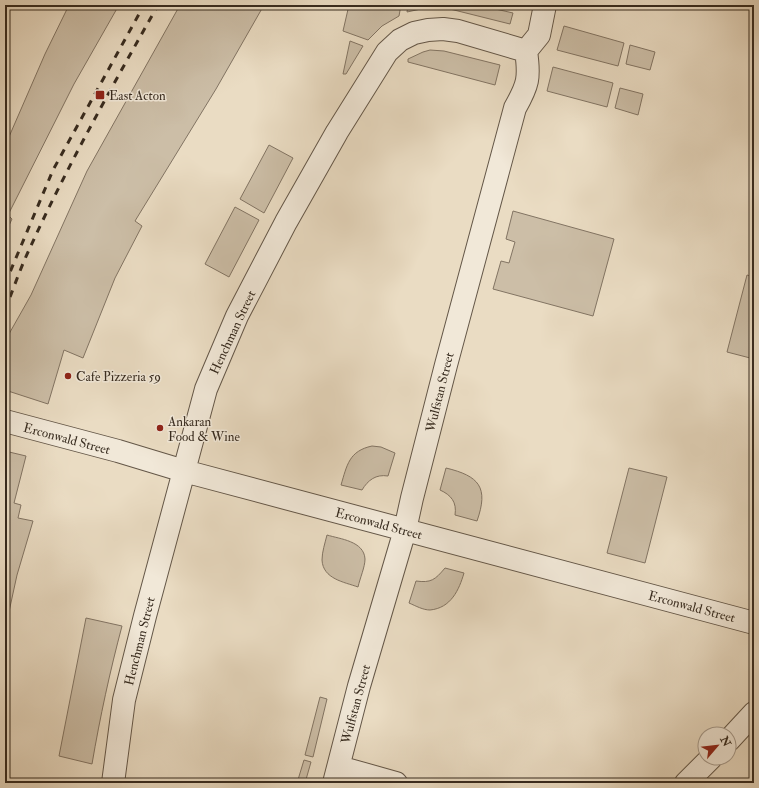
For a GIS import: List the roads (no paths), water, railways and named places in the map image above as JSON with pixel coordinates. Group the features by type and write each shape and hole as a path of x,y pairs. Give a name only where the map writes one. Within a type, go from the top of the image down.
{"street":[{"path":"526,51 539,35 545,5"},
{"name":"Henchman Street","path":"113,783 124,700 206,389 237,316 286,222 337,132 387,52 400,40 414,33 443,29 458,31 526,51"},
{"name":"Wulfstan Street","path":"336,775 361,678 405,530 446,365 515,108 525,90 528,79 526,51"},
{"name":"Erconwald Street","path":"5,421 110,449 184,471 754,623"},
{"path":"737,731 754,713"},
{"path":"686,783 703,766"},
{"path":"336,775 396,783"}],"railway":[{"path":"5,284 53,170 144,5"},
{"path":"5,310 26,257 59,188 91,126 158,5"}],"place":[{"name":"East Acton","path":"100,95"},
{"name":"Cafe Pizzeria 59","path":"68,376"},
{"name":"Ankaran Food & Wine","path":"160,428"}]}
